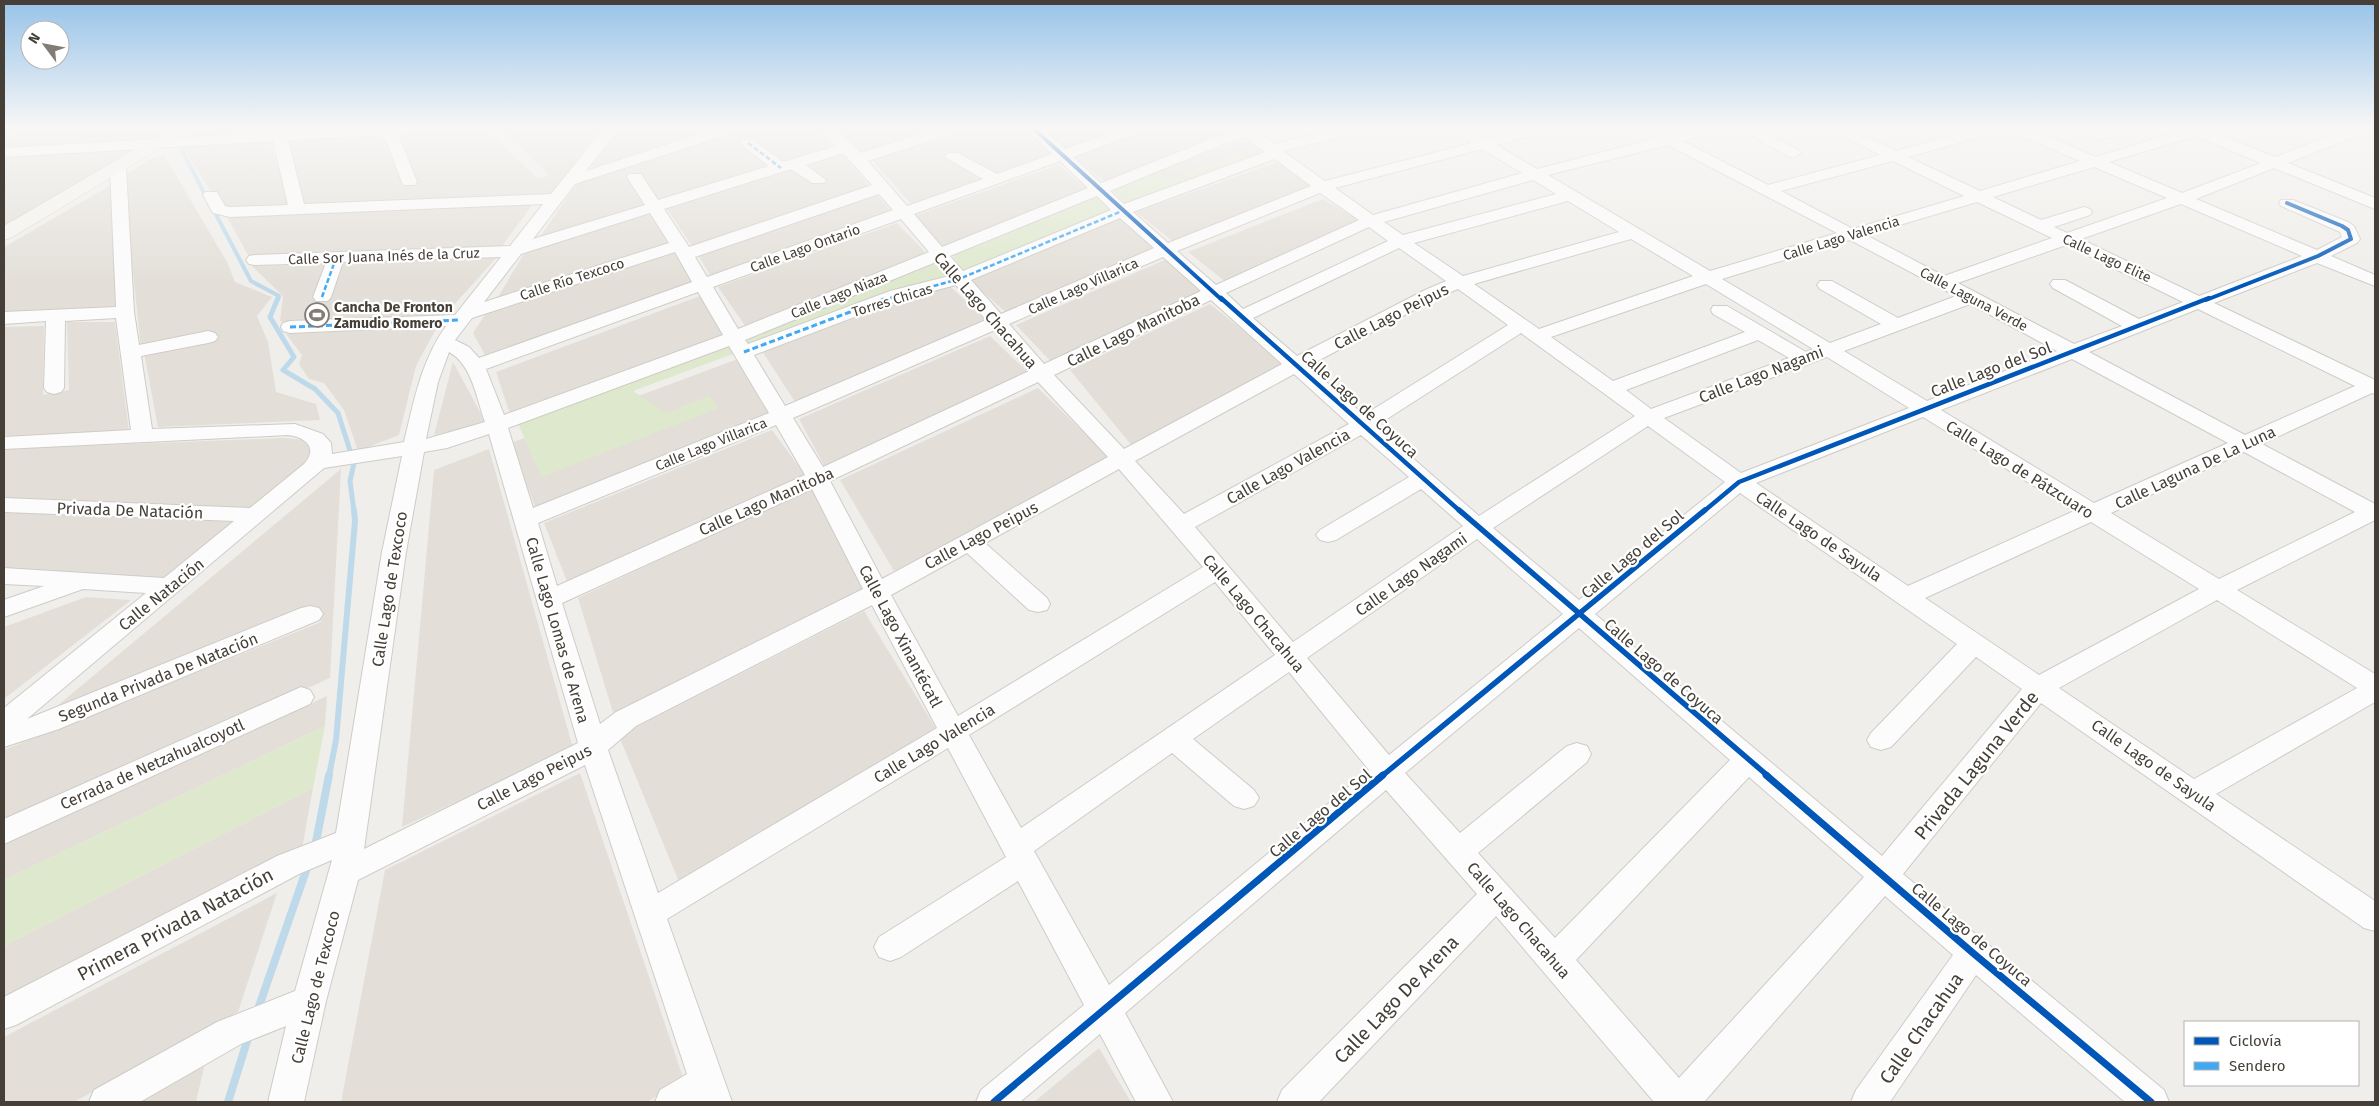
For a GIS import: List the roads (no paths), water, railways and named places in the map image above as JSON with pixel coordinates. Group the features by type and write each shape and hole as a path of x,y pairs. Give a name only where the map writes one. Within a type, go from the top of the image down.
{"main road":[{"path":"4,234 96,181"}],"street":[{"path":"119,181 125,312 142,436"},
{"path":"290,181 297,210"},
{"path":"570,182 574,181"},
{"name":"Calle Lago Xinantécatl","path":"638,181 704,285 818,478 877,592 1155,1102"},
{"name":"Calle Sor Juana Inés de la Cruz","path":"255,260 512,251 740,181"},
{"name":"Calle Lago Chacahua","path":"874,181 997,324 1181,525 1387,772 1459,850 1676,1102"},
{"name":"Calle Lago Ontario","path":"475,366 995,181"},
{"name":"Calle Lago de Coyuca","path":"1090,181 1578,614 1973,953 2151,1102"},
{"name":"Calle Lago Niaza","path":"328,461 458,438 739,344 939,255 1120,181"},
{"name":"Torres Chicas","path":"739,344 896,295 959,279 1198,181"},
{"name":"Calle Lago de Sayula","path":"1313,181 1529,330 1739,482 1976,642 2375,918"},
{"name":"Calle Lago Villarica","path":"526,518 780,416 997,324 1167,249 1322,187 1346,181"},
{"name":"Calle Lago Manitoba","path":"549,599 818,478 1370,221 1512,181"},
{"name":"Calle Lago de Pátzcuaro","path":"1546,181 1827,349 2092,514 2375,686"},
{"name":"Calle Laguna Verde","path":"1749,181 2374,512"},
{"path":"1767,190 1802,181"},
{"name":"Calle Lago Elite","path":"1945,181 2374,387"},
{"name":"Calle Lago Valencia","path":"1181,525 1363,425 1529,330 2032,181"},
{"path":"2137,181 2375,281"},
{"path":"1942,282 2067,240 2230,181"},
{"path":"2321,181 2371,199"},
{"name":"Calle Lago de Texcoco","path":"286,1102 309,1001 331,855 428,382 444,342 512,251 570,182"},
{"name":"Calle Río Texcoco","path":"290,326 462,317 880,188"},
{"path":"1242,316 1402,241 1570,195"},
{"path":"211,196 222,212 555,199"},
{"name":"Calle Lago del Sol","path":"994,1102 1387,772 1739,482 2072,351 2200,303 2318,256 2351,239 2350,234 2342,226 2287,202"},
{"path":"2040,226 2084,212"},
{"name":"Calle Lago Peipus","path":"331,855 593,748 607,733 626,719 877,592 1297,364 1431,294 1460,283 1633,233"},
{"path":"322,297 336,258"},
{"path":"2059,284 2139,326"},
{"path":"1826,285 1895,324"},
{"name":"Calle Lago Nagami","path":"890,947 1020,854 1174,739 1478,527 1650,416 1971,297"},
{"path":"1720,310 1803,358"},
{"path":"4,318 125,312"},
{"path":"54,388 56,316"},
{"path":"1611,389 1760,333"},
{"path":"131,352 208,337"},
{"name":"Calle Lago Lomas de Arena","path":"444,342 462,350 475,366 497,425 593,748 711,1091"},
{"name":"Calle Laguna De La Luna","path":"1907,596 2374,387"},
{"path":"4,442 299,430 314,435 319,440 320,450 328,461"},
{"name":"Calle Natación","path":"4,723 257,514 328,461"},
{"path":"1328,535 1423,478"},
{"name":"Privada De Natación","path":"4,505 257,514"},
{"name":"Privada Laguna Verde","path":"1681,1102 1884,876 2040,686 2216,590 2374,512"},
{"path":"969,542 1038,604"},
{"name":"Calle Lago Valencia","path":"649,914 953,732 1218,569"},
{"path":"4,576 170,586"},
{"path":"4,609 84,581"},
{"name":"Segunda Privada De Natación","path":"4,737 49,722 310,614"},
{"path":"1881,740 1976,642"},
{"path":"2194,793 2375,690"},
{"name":"Cerrada de Netzahualcoyotl","path":"4,832 301,697"},
{"path":"1174,739 1244,798"},
{"path":"1459,850 1577,754"},
{"path":"1555,960 1748,760"},
{"name":"Primera Privada Natación","path":"4,1014 331,855"},
{"name":"Calle Lago De Arena","path":"1295,1102 1497,896"},
{"name":"Calle Chacahua","path":"1869,1102 1973,953"},
{"path":"107,1102 237,1029 309,1001"},
{"path":"673,1102 711,1091"}],"waterway":[{"path":"198,181 207,199"},
{"path":"212,207 251,281 279,296 278,298"},
{"path":"278,298 270,317 294,357 283,370 315,389 338,413 354,463 350,481 354,512"},
{"path":"329,776 336,740 355,521 354,510"},
{"path":"315,847 329,775"},
{"path":"257,1012 308,865"},
{"path":"228,1102 249,1035"}],"place":[{"name":"Cancha De Fronton Zamudio Romero","path":"317,315"}]}
